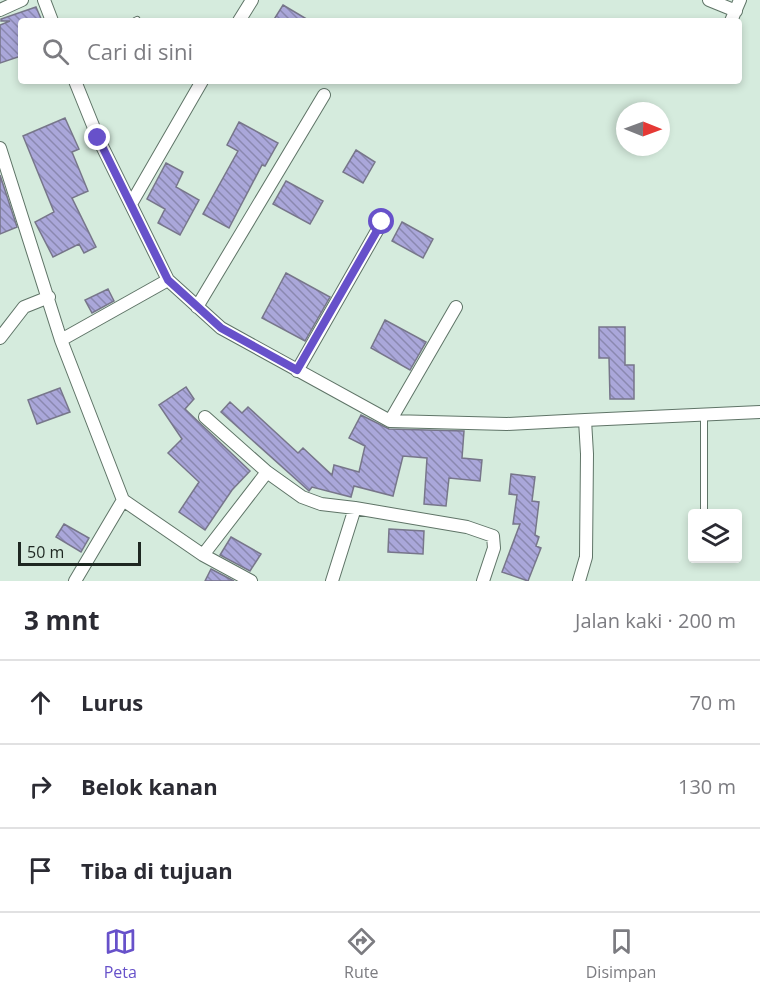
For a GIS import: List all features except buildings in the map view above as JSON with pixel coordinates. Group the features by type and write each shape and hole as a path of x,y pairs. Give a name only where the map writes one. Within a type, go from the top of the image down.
{"street":[{"path":"0,10 22,0"},
{"path":"44,0 51,18"},
{"path":"241,18 252,0"},
{"path":"709,0 736,11"},
{"path":"76,84 98,138 168,280 221,328 390,421 507,424 760,412"},
{"path":"131,204 200,84"},
{"path":"197,307 324,95"},
{"path":"0,148 61,340 123,500 203,555 251,581"},
{"path":"297,370 382,222"},
{"path":"61,340 168,280"},
{"path":"0,338 24,307 49,297"},
{"path":"390,421 456,307"},
{"path":"205,417 267,472 302,497 321,504 467,527 490,534 493,536 494,548 483,581"},
{"path":"579,581 586,557 585,420"},
{"path":"203,555 267,472"},
{"path":"76,581 123,500"},
{"path":"332,581 355,508"}],"lane":[{"path":"704,415 704,509"}],"route":[{"path":"98,138 168,280 221,328 297,370 382,222"}]}
